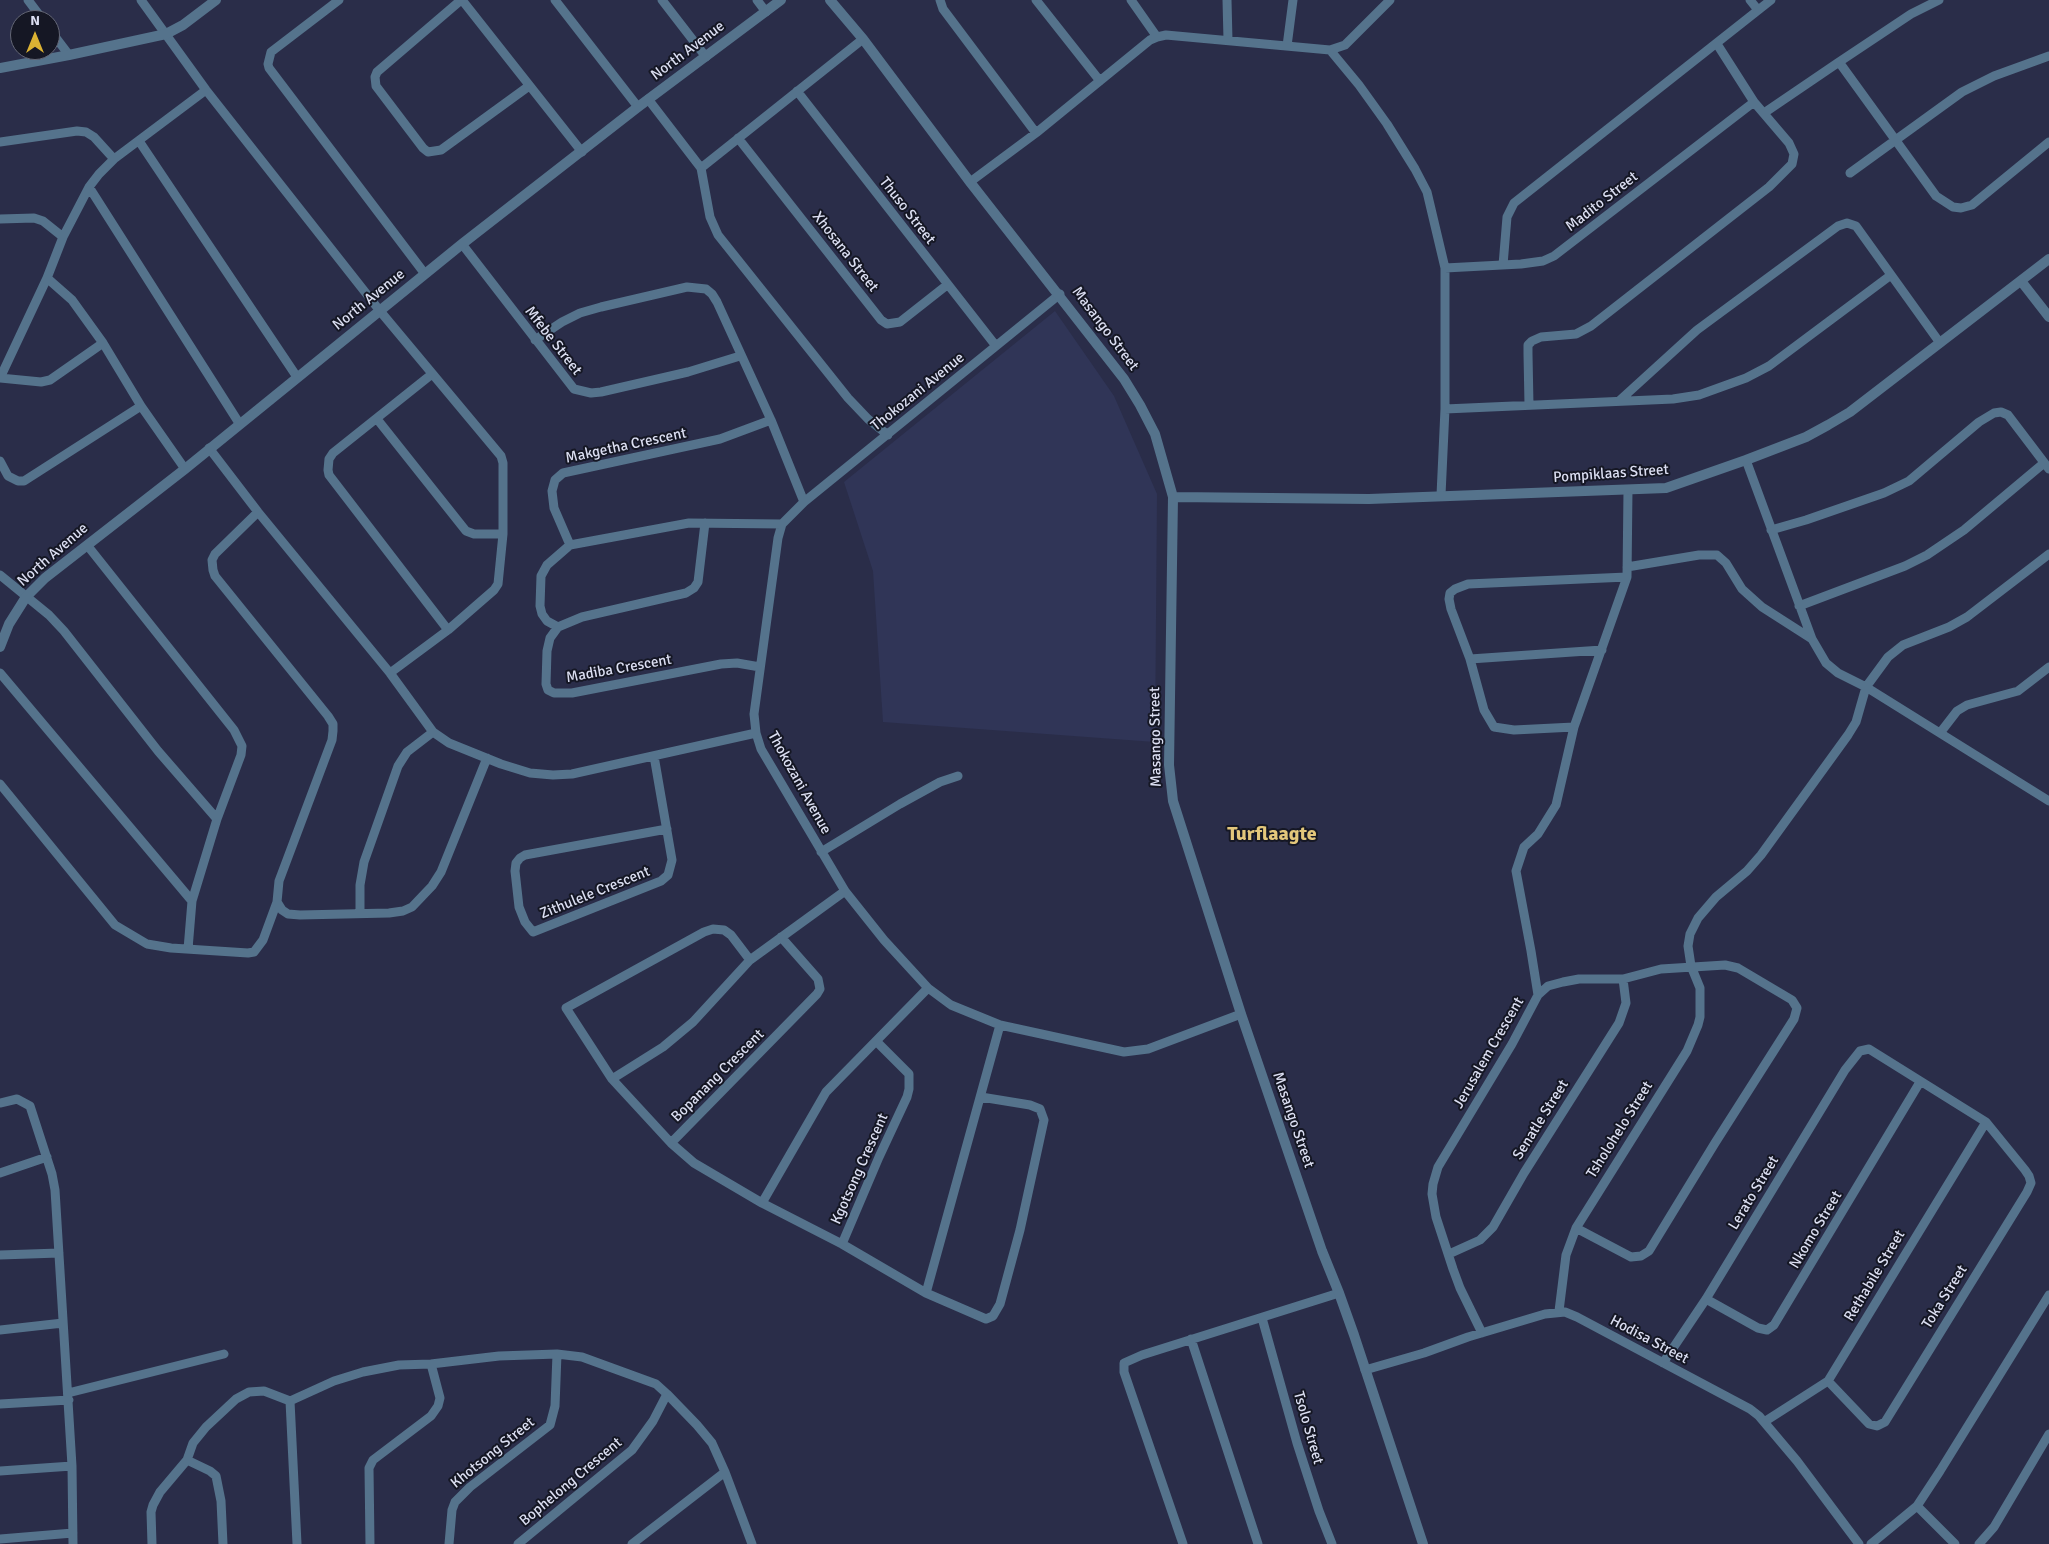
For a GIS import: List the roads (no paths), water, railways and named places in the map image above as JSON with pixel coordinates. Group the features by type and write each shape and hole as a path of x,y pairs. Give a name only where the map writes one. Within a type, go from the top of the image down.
{"street":[{"path":"141,0 206,90 380,311 501,456 503,463 503,534 498,584 494,590 448,630 390,673"},
{"path":"0,68 166,34 183,25 216,0"},
{"path":"339,0 271,52 268,59 269,68 425,274"},
{"path":"529,86 441,150 428,152 376,86 375,76 377,72 462,0 582,152"},
{"path":"555,0 638,107"},
{"path":"662,0 706,57"},
{"path":"757,0 766,12"},
{"name":"North Avenue","path":"0,647 9,624 26,597 45,578 86,544 185,468 462,244 648,99 781,0"},
{"name":"Masango Street","path":"830,0 863,39 970,182 1060,294 1124,378 1154,434 1173,497 1169,765 1173,801 1241,1014 1322,1251 1339,1293 1423,1544"},
{"path":"940,0 943,9 1036,133"},
{"path":"1036,0 1100,81"},
{"path":"1131,0 1157,36"},
{"path":"1227,0 1228,40"},
{"path":"1287,46 1293,0"},
{"path":"970,182 1036,133 1157,36 1166,35 1228,40 1330,50 1346,45 1390,0"},
{"path":"1750,0 1758,10"},
{"path":"1504,265 1507,217 1514,203 1771,0"},
{"path":"1764,113 1911,14 1939,0"},
{"path":"701,168 863,39"},
{"path":"60,43 69,55"},
{"path":"1529,405 1528,345 1532,341 1541,337 1576,334 1591,326 1770,187 1792,164 1794,154 1789,143 1754,102 1717,44"},
{"path":"1330,50 1358,85 1415,169 1427,192 1445,268 1443,301 1445,409 1441,496"},
{"path":"1850,173 1979,82 2049,56"},
{"path":"1839,62 1936,196 1953,207 1961,208 1972,205 2049,142"},
{"path":"103,343 50,380 41,382 0,378 47,278 63,237 90,186 114,159 206,90"},
{"name":"Thuso Street","path":"797,91 996,346"},
{"path":"648,99 701,168 710,216 718,235 848,398 868,419 888,435"},
{"name":"Madito Street","path":"1445,268 1542,261 1554,256 1754,102"},
{"path":"0,142 77,130 86,132 94,137 114,159"},
{"name":"Xhosana Street","path":"738,138 881,320 887,324 900,322 947,285"},
{"path":"139,141 297,377"},
{"path":"90,186 239,423"},
{"path":"0,219 34,218 43,221 63,237"},
{"path":"1619,401 1697,330 1842,224 1850,222 1856,226 1940,343"},
{"name":"Mfebe Street","path":"462,244 574,390 591,393 688,372 740,356"},
{"name":"Pompiklaas Street","path":"1173,497 1368,499 1666,488 1806,437 1850,412 2049,259"},
{"path":"1445,409 1619,401 1699,395 1746,378 1780,359 1891,275"},
{"path":"47,278 72,300 103,343 141,406 185,468"},
{"path":"2022,281 2049,317"},
{"path":"535,340 580,313 687,287 696,286 706,289 712,294 771,420 804,502"},
{"name":"Thokozani Avenue","path":"1060,294 804,502 782,524 778,538 754,714 756,733 761,749 845,891 884,940 928,988 952,1005 1000,1025 1124,1052 1148,1049 1241,1014"},
{"path":"432,374 333,453 329,459 328,470 448,630"},
{"path":"0,461 8,476 18,482 24,481 141,406"},
{"path":"1771,530 1880,495 1909,481 1979,422 1994,413 2001,412 2008,415 2046,466 1964,530 1927,555 1905,566 1799,606"},
{"path":"377,419 466,531 474,534 503,534"},
{"name":"Makgetha Crescent","path":"570,545 554,508 552,491 554,480 563,473 720,439 771,420"},
{"path":"209,448 258,512 390,673 433,732 449,743 530,773 553,775 572,774 756,733"},
{"path":"1746,460 1812,639 1826,663 1838,673 1866,687 2049,801"},
{"path":"1538,995 1532,951 1516,871 1524,848 1542,829 1556,805 1574,727 1627,577 1628,490"},
{"path":"258,512 215,554 213,570 215,576 333,724 332,740 279,881 277,893 278,902 282,910 288,914 390,914 412,906 432,886 441,872 487,758"},
{"path":"705,523 698,582 694,588 686,593 582,617 558,628 547,622 542,614 540,606 541,576 547,565 570,545 666,526 705,523 782,524"},
{"path":"86,544 234,730 242,746 241,755 217,819 192,901 188,949"},
{"path":"1866,687 1894,651 1903,645 1949,627 1967,617 2049,554"},
{"path":"1627,567 1716,555 1726,563 1742,589 1762,608 1812,639"},
{"path":"0,575 49,615 64,631 158,751 217,819"},
{"path":"1574,727 1502,730 1494,727 1484,710 1470,659 1449,599 1450,593 1468,584 1627,577"},
{"name":"Madiba Crescent","path":"558,628 550,638 547,651 546,684 548,690 554,693 572,693 721,664 737,663 760,668"},
{"path":"1470,659 1602,650"},
{"path":"1940,733 1957,711 1966,705 2018,691 2049,667"},
{"path":"0,673 192,901"},
{"name":"Tsholohelo Street","path":"1559,1311 1566,1255 1576,1228 1692,1040 1700,1017 1700,988 1691,966 1688,946 1690,934 1698,918 1716,897 1761,855 1848,735 1856,722 1866,687"},
{"path":"360,913 360,885 364,862 398,766 407,752 433,732"},
{"name":"Zithulele Crescent","path":"654,756 672,860 668,875 661,881 533,932 525,922 519,906 515,871 516,863 520,858 525,855 666,829"},
{"path":"821,852 916,795 940,782 958,776"},
{"path":"0,784 115,925 147,944 248,954 254,952 263,940 278,902"},
{"path":"612,1078 663,1047 693,1022 750,960 845,891"},
{"name":"Bopanang Crescent","path":"750,960 731,935 724,930 713,929 704,932 566,1008 612,1078 672,1142 820,990 818,979 781,937"},
{"name":"Jerusalem Crescent","path":"1482,1333 1460,1288 1436,1217 1432,1194 1434,1179 1438,1167 1512,1044 1538,995 1548,986 1563,982 1623,979 1661,969 1725,965 1738,968 1792,1000 1796,1008 1794,1019 1649,1251 1641,1256 1631,1257 1576,1228"},
{"name":"Senatle Street","path":"1449,1254 1480,1240 1493,1227 1524,1173 1619,1023 1626,1003 1623,979"},
{"path":"762,1203 826,1092 928,988"},
{"path":"926,1293 1000,1025"},
{"name":"Kgotsong Crescent","path":"672,1142 694,1163 762,1203 842,1244 879,1157 908,1097 910,1074 876,1041"},
{"name":"Lerato Street","path":"1663,1363 1706,1299 1845,1070 1860,1051 1869,1049 1920,1082"},
{"path":"1920,1082 1986,1122"},
{"name":"Nkomo Street","path":"1706,1299 1758,1328 1767,1330 1774,1325 1920,1082"},
{"path":"842,1244 926,1293 986,1319 993,1316 1000,1304 1020,1230 1044,1120 1040,1109 981,1097"},
{"path":"0,1103 17,1098 30,1106 47,1157 55,1190 72,1466 73,1544"},
{"name":"Toka Street","path":"1828,1380 1869,1424 1881,1424 1888,1418 2027,1192 2030,1183 2029,1176 1986,1122"},
{"name":"Rethabile Street","path":"1764,1422 1828,1380 1986,1122"},
{"path":"0,1174 47,1157"},
{"path":"0,1255 59,1253"},
{"path":"1183,1544 1124,1363 1132,1358 1339,1293"},
{"path":"1871,1544 1917,1506 2049,1295"},
{"path":"1365,1370 1424,1353 1468,1337 1559,1311"},
{"name":"Hodisa Street","path":"1559,1311 1577,1317 1750,1409 1764,1422 1796,1461 1859,1544"},
{"name":"Tsolo Street","path":"1262,1318 1297,1443 1332,1544"},
{"path":"0,1330 63,1323"},
{"path":"1192,1339 1258,1544"},
{"path":"0,1404 68,1396 224,1354"},
{"path":"152,1544 151,1512 160,1492 187,1460 198,1436 236,1399 257,1390 269,1392 290,1401 334,1381 363,1372 399,1365 431,1364 499,1356 557,1354 582,1357 649,1380 667,1394 712,1443 752,1544"},
{"name":"Khotsong Street","path":"449,1544 452,1510 455,1502 550,1424 554,1406 557,1354"},
{"path":"370,1544 368,1468 380,1454 431,1416 438,1406 440,1398 431,1364"},
{"name":"Bophelong Crescent","path":"518,1544 632,1450 653,1420 667,1394"},
{"path":"290,1401 297,1544"},
{"path":"1979,1544 1994,1527 2049,1434"},
{"path":"187,1460 210,1470 216,1476 221,1501 223,1544"},
{"path":"0,1471 72,1466"},
{"path":"632,1544 725,1472"},
{"path":"1917,1506 1955,1544"},
{"path":"0,1539 73,1533"}],"district":[{"name":"Turflaagte","path":"1272,835"}]}
